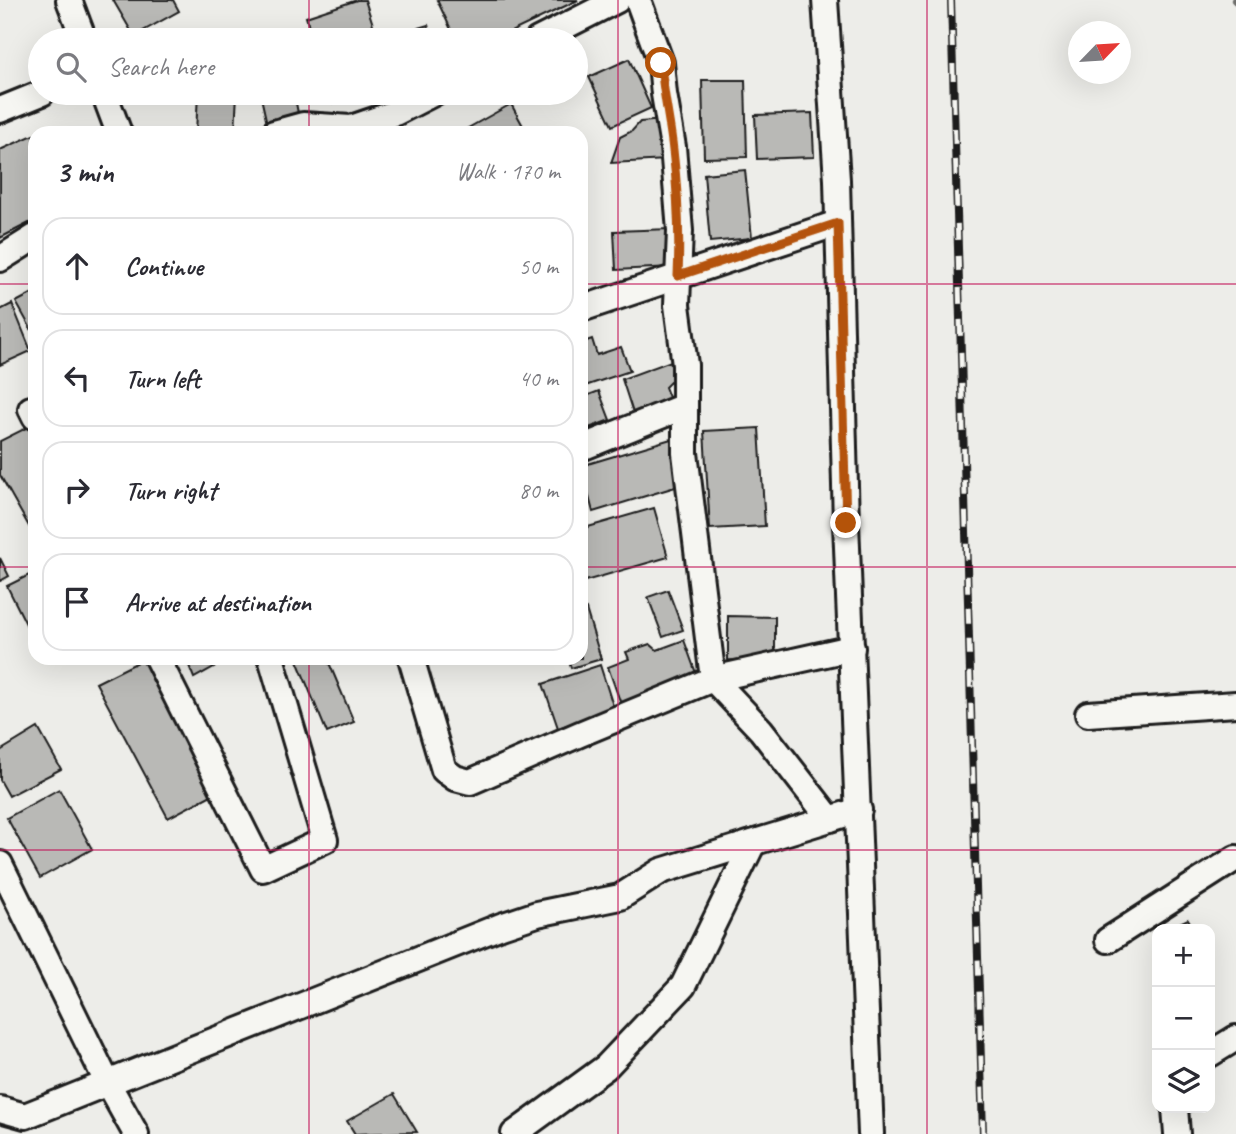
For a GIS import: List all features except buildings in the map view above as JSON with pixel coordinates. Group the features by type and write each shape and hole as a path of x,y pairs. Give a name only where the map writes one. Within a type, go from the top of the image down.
{"street":[{"path":"69,0 80,28"},
{"path":"562,28 617,0"},
{"path":"638,0 661,63 673,147 680,231 677,305 685,365 685,453 713,679 761,730 830,819"},
{"path":"825,0 838,223 871,1134"},
{"path":"0,110 28,99"},
{"path":"108,105 116,126"},
{"path":"357,126 411,105"},
{"path":"588,307 838,223"},
{"path":"0,259 28,241"},
{"path":"588,445 685,406"},
{"path":"413,665 444,770 456,778 470,782 713,679 852,648"},
{"path":"161,665 263,869 326,840 273,665"},
{"path":"1088,714 1236,704"},
{"path":"0,1108 24,1115 501,926 537,914 620,897 661,871 859,810"},
{"path":"514,1134 606,1067 683,986 753,843"},
{"path":"1108,940 1236,858"},
{"path":"0,863 135,1134"},
{"path":"1215,1051 1236,1038"},
{"path":"1175,1113 1177,1134"}],"railway":[{"path":"951,0 983,1134"}],"route":[{"path":"661,63 673,147 680,231 678,276 838,223 846,523"}]}
